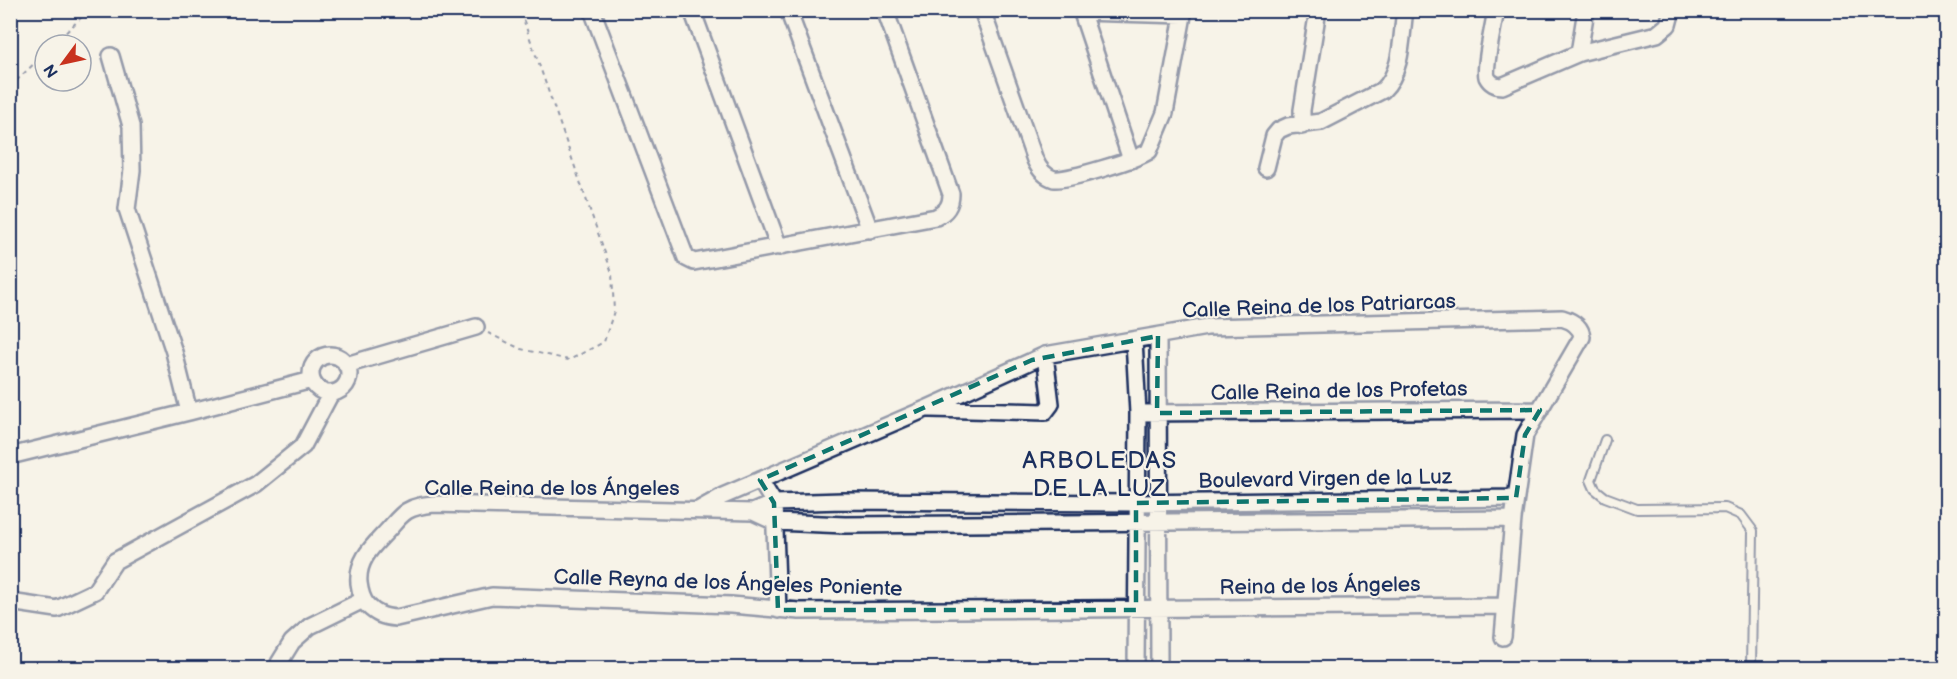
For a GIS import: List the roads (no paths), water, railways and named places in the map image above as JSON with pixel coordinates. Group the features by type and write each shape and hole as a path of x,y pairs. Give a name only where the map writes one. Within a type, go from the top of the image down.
{"street":[{"path":"592,10 686,258 694,262 936,217 947,209 951,194 885,10"},
{"path":"692,10 779,247"},
{"path":"788,10 870,230"},
{"path":"982,10 1035,160 1048,177 1059,179 1131,160 1149,151 1165,113 1184,13 1081,11 1131,160"},
{"path":"1302,126 1302,110 1318,10"},
{"path":"1266,168 1274,136 1278,130 1288,126 1321,122 1383,90 1389,84 1396,71 1406,10"},
{"path":"1497,10 1486,71 1487,77 1496,86 1502,86 1579,53 1657,34 1668,25 1672,10"},
{"path":"1579,53 1586,10"},
{"path":"111,56 131,126 132,170 127,209 174,352 189,412"},
{"name":"Calle Reina de los Patriarcas","path":"760,480 1045,355 1208,327 1562,318 1572,322 1580,329 1582,337 1540,410"},
{"path":"346,365 476,327"},
{"path":"1158,336 1159,669"},
{"path":"1134,340 1138,413 1136,669"},
{"path":"928,408 1046,412 1051,404 1045,355"},
{"path":"10,602 57,609 95,591 115,561 256,484 303,446 331,393 342,388 346,383 348,371 346,365 337,356 324,356 314,363 312,380 320,390 331,393"},
{"path":"10,456 312,380"},
{"path":"1503,637 1513,519 1525,435 1540,410"},
{"name":"Calle Reina de los Profetas","path":"1138,413 1540,410"},
{"path":"760,480 774,503 778,610"},
{"name":"Calle Reina de los Ángeles","path":"698,510 760,480"},
{"name":"Boulevard Virgen de la Luz","path":"774,503 1516,498"},
{"name":"Calle Reina de los Ángeles","path":"753,512 774,503"},
{"name":"Calle Reina de los Ángeles","path":"363,600 358,578 360,566 367,553 407,511 418,506 445,504 753,512 775,522"},
{"name":"Boulevard Virgen de la Luz","path":"775,522 845,525 1513,519"},
{"name":"Calle Reyna de los Ángeles Poniente","path":"363,600 375,612 385,617 396,618 492,596 731,605 778,610 1136,610"},
{"path":"279,663 292,642 310,626 363,600"},
{"name":"Reina de los Ángeles","path":"1136,610 1504,606"}],"lane":[{"path":"1605,440 1591,480 1594,489 1605,497 1637,509 1725,508 1742,515 1753,531 1751,669"}],"district":[{"name":"ARBOLEDAS DE LA LUZ","path":"1100,474"}]}
